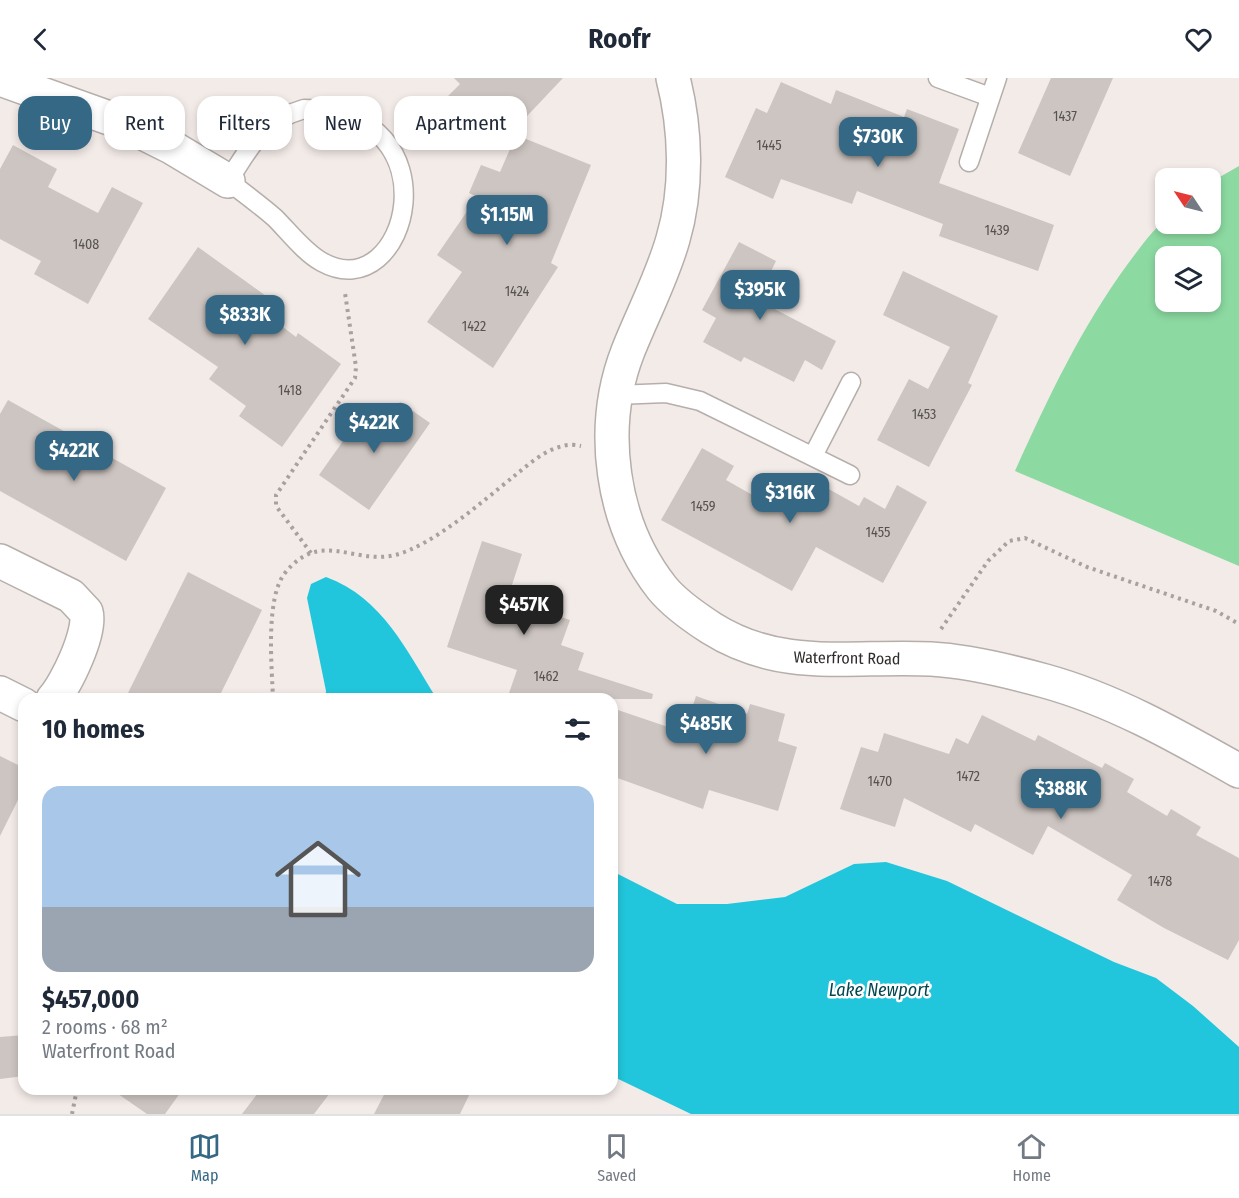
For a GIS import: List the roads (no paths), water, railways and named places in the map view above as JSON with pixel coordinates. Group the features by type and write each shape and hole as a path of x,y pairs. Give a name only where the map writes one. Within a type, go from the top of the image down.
{"street":[{"name":"Waterfront Road","path":"673,78 683,140 682,190 674,235 660,282 627,353 616,395 613,447 615,477 625,522 641,557 664,590 693,617 725,637 783,657 825,661 933,659 1045,681 1105,702 1239,771"},
{"path":"0,79 123,123 173,148 228,181"},
{"path":"0,561 71,596 86,612 89,620 87,629 58,693"},
{"path":"0,693 18,702"}],"lane":[{"path":"938,78 990,97"},
{"path":"969,162 997,78"},
{"path":"304,109 329,109 355,117 377,131 394,151 401,171 404,196 401,222 390,246 378,259 362,267 341,269 321,262 270,214 228,181 261,131 281,116 304,109"},
{"path":"813,456 851,382"},
{"path":"616,395 666,393 700,401 850,475"}],"water":[{"path":"326,577 346,586 363,598 378,612 403,644 433,693 326,693 307,598 311,584"},
{"name":"Lake Newport","path":"886,862 947,881 1114,962 1156,978 1193,1006 1239,1047 1239,1114 691,1114 618,1079 618,874 677,904 727,904 785,897 854,864"}]}
